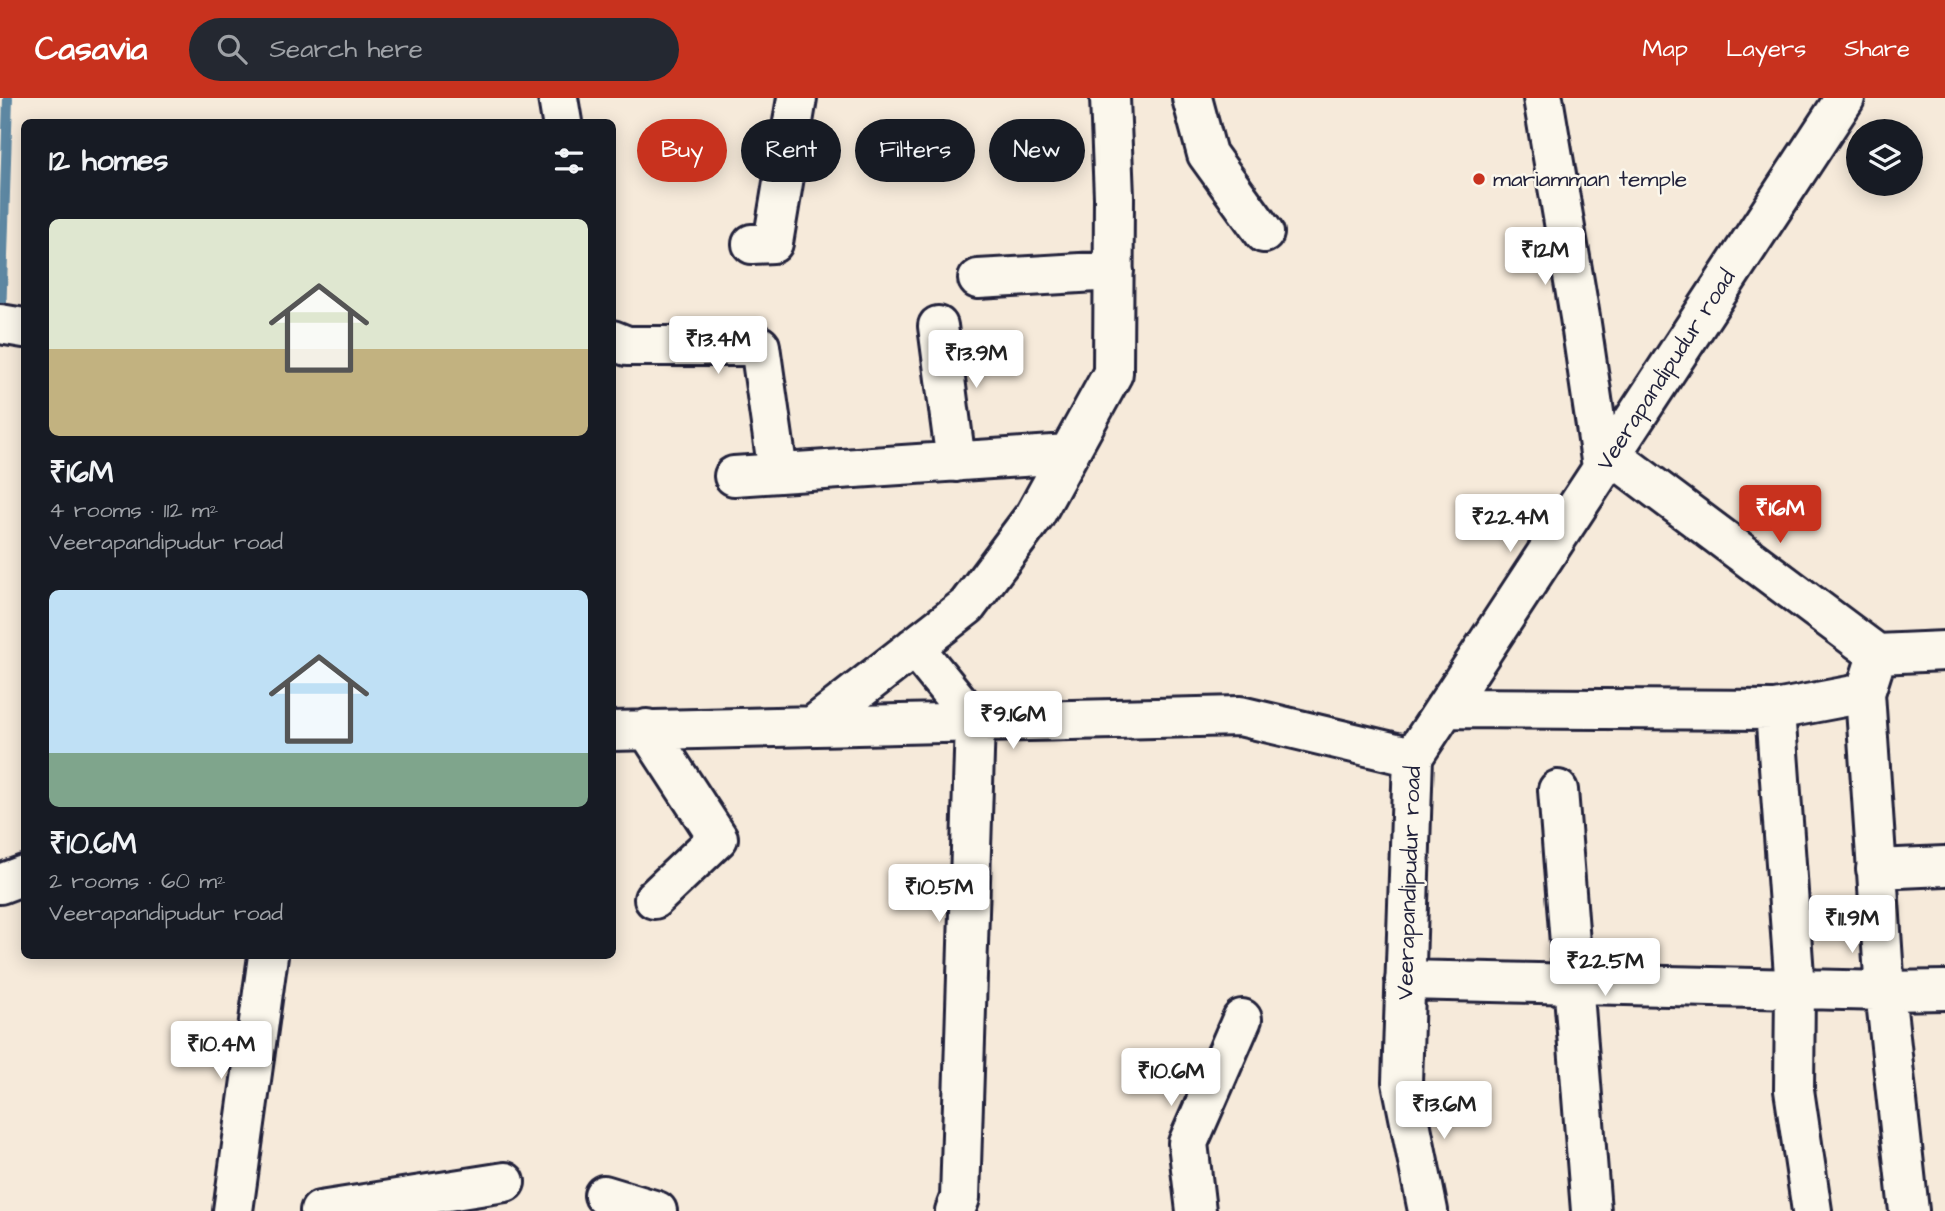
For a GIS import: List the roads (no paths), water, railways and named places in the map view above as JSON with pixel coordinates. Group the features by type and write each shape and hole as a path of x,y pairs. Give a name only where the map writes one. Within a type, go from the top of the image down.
{"street":[{"path":"558,98 562,119"},
{"path":"752,244 773,243 797,98"},
{"path":"813,726 967,606 1035,514 1113,373 1114,197 1110,98"},
{"path":"1192,98 1207,155 1264,233"},
{"path":"1543,98 1606,461 1877,654 1945,650"},
{"name":"Veerapandipudur road","path":"1428,1211 1402,1082 1413,757 1845,98"},
{"path":"978,279 1114,271"},
{"path":"938,326 956,462"},
{"path":"616,342 627,346 760,346 779,473"},
{"path":"734,476 1068,454"},
{"path":"914,647 975,722 960,1198 955,1211"},
{"path":"1877,654 1864,693 1885,991 1909,1211"},
{"path":"1445,708 1775,710 1864,693"},
{"path":"1775,710 1795,989 1794,1090 1812,1211"},
{"path":"630,730 1240,716 1413,757"},
{"path":"630,730 718,838 654,899"},
{"path":"1558,790 1591,1211"},
{"path":"1876,869 1945,866"},
{"path":"233,1211 268,959"},
{"path":"1405,980 1885,991 1945,990"},
{"path":"1196,1211 1188,1143 1242,1019"},
{"path":"320,1211 505,1182"},
{"path":"604,1195 657,1211"}],"waterway":[{"path":"1,319 8,98"}],"place":[{"name":"mariamman temple","path":"1479,179"}]}
